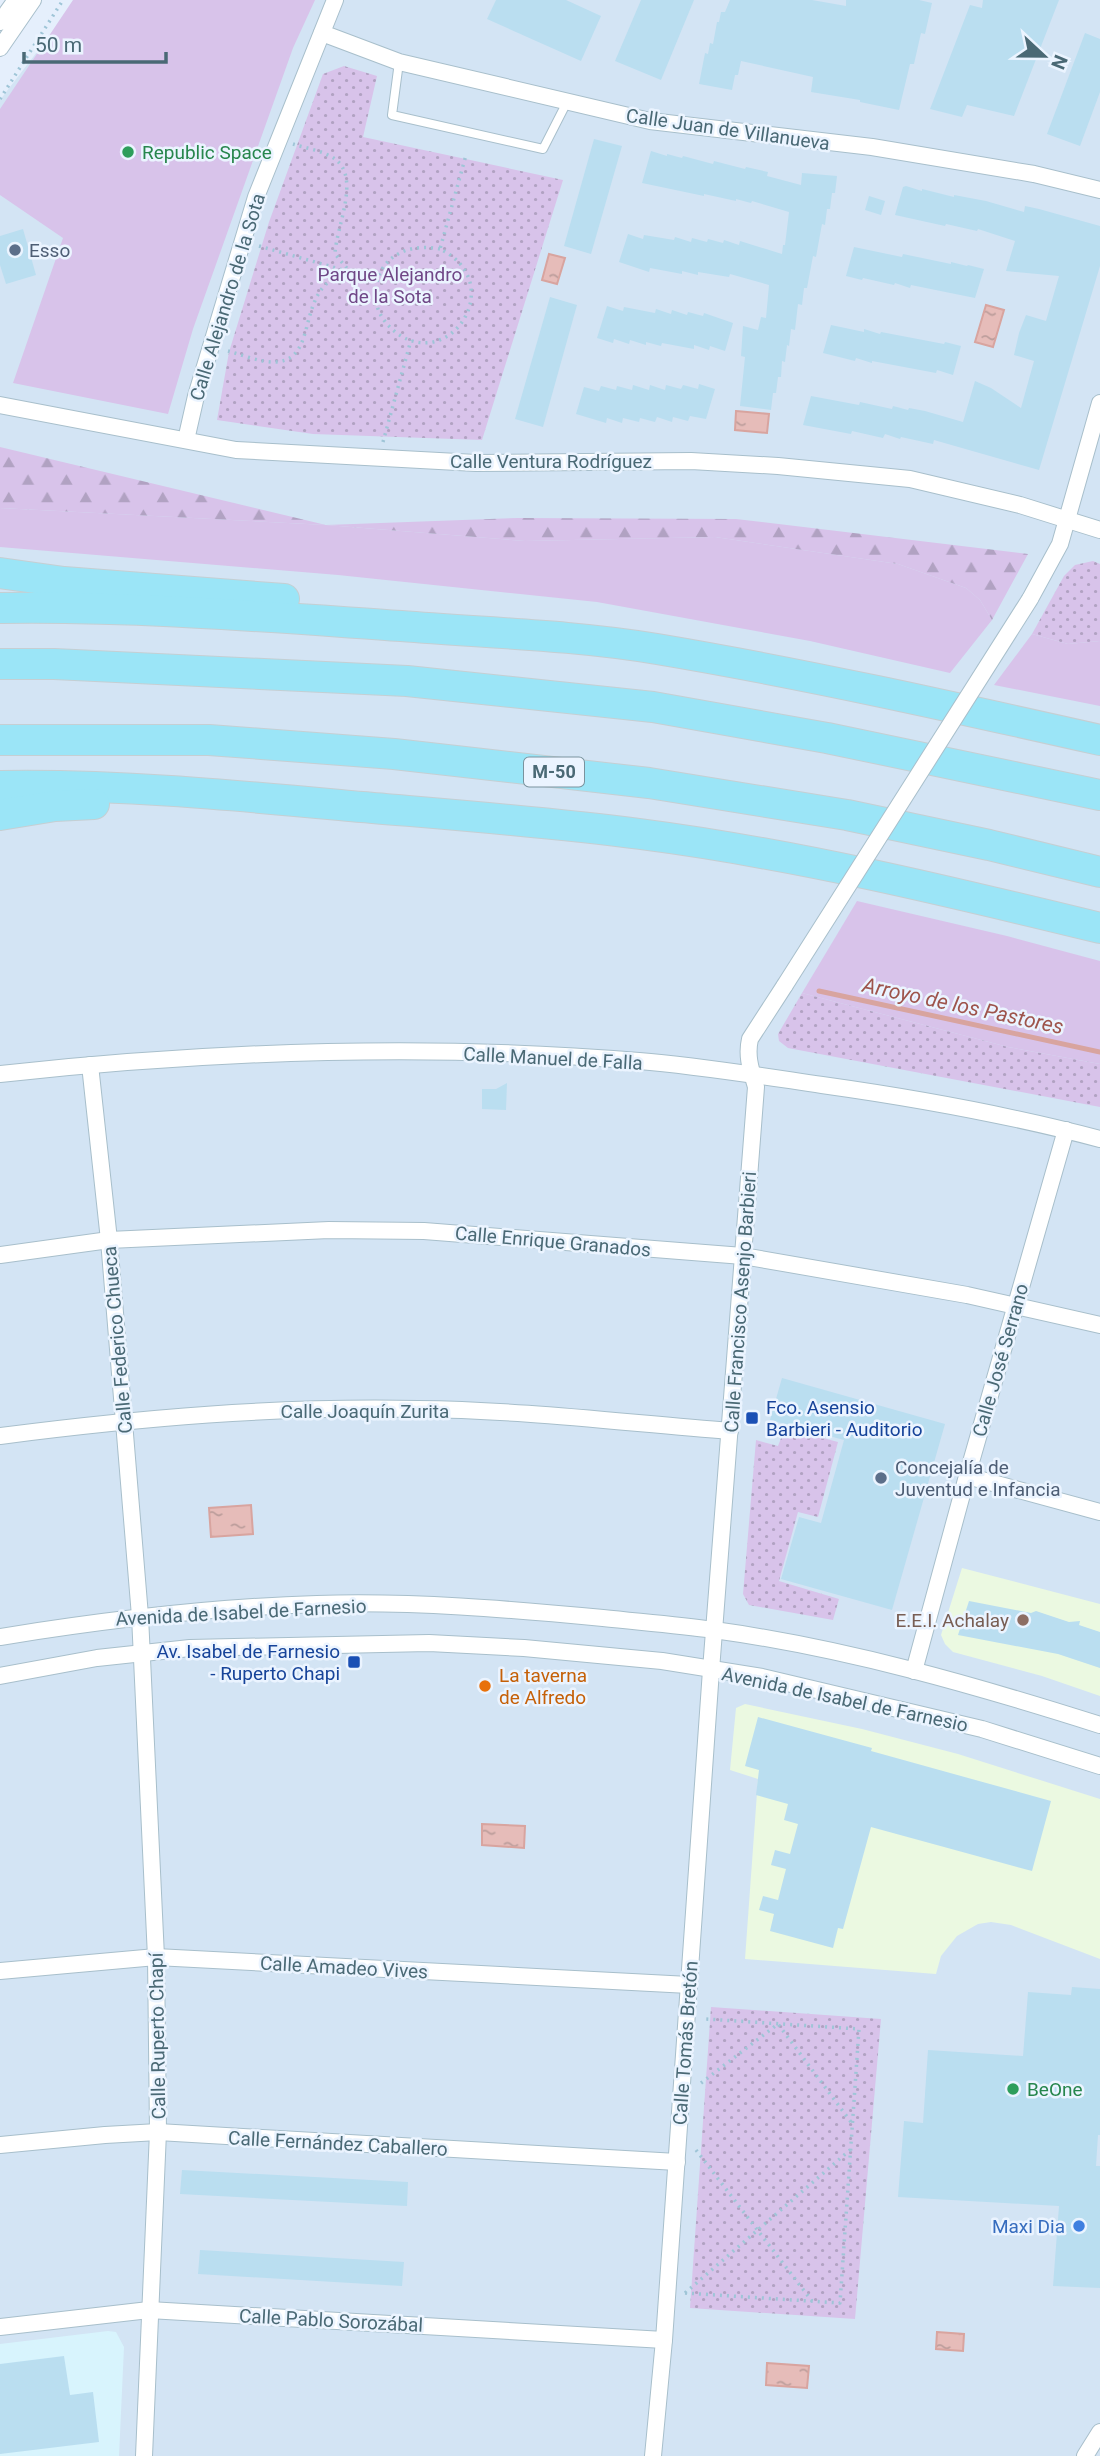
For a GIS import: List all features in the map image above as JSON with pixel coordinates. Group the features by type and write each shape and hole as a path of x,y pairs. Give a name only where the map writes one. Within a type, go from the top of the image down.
{"highway":[{"path":"0,573 64,582 371,605 535,625 600,641"},
{"path":"0,608 62,607 312,620 600,641 657,649 870,689 1100,740"},
{"path":"0,664 68,664 407,681 653,707 840,740 1100,795"},
{"name":"M-50","path":"0,740 209,740 394,754 649,783 846,815 1100,872"},
{"path":"0,786 54,785 245,796 642,834 884,878 1100,928"},
{"path":"0,815 55,806 245,796"}],"street":[{"path":"0,22 16,0"},
{"path":"0,48 33,0"},
{"name":"Calle Alejandro de la Sota","path":"186,440 196,396 256,197 335,0"},
{"name":"Calle Juan de Villanueva","path":"322,33 399,62 650,121 872,148 1034,174 1100,191"},
{"name":"Calle Francisco Asenjo Barbieri","path":"715,1630 756,1087 748,1060 750,1039 1030,599 1060,544 1100,403"},
{"name":"Calle Ventura Rodríguez","path":"0,405 236,450 476,463 691,461 778,466 910,480 1068,518 1100,530"},
{"name":"Calle Manuel de Falla","path":"0,1074 180,1058 366,1051 521,1054 626,1060 752,1074 920,1099 1100,1139"},
{"name":"Calle Federico Chueca","path":"90,1065 109,1240 140,1616"},
{"name":"Calle José Serrano","path":"914,1671 1066,1130"},
{"name":"Calle Enrique Granados","path":"0,1255 109,1240 329,1230 424,1231 743,1256 967,1295 1100,1325"},
{"name":"Calle Joaquín Zurita","path":"0,1436 124,1420 331,1408 511,1413 730,1431"},
{"path":"967,1476 1100,1512"},
{"name":"Avenida de Isabel de Farnesio","path":"0,1637 140,1616 318,1604 429,1605 531,1611 715,1630 849,1655 990,1691 1100,1725"},
{"name":"Calle Ruperto Chapí","path":"140,1616 156,1957 158,2132 144,2456"},
{"name":"Calle Tomás Bretón","path":"653,2456 664,2340 715,1630"},
{"name":"Avenida de Isabel de Farnesio","path":"0,1676 97,1658 190,1648 429,1643 551,1650 662,1661 762,1677 982,1729 1100,1766"},
{"name":"Calle Amadeo Vives","path":"0,1970 156,1957 689,1985"},
{"name":"Calle Fernández Caballero","path":"0,2145 158,2132 677,2162"},
{"name":"Calle Pablo Sorozábal","path":"0,2327 149,2310 664,2340"},
{"path":"1085,2456 1099,2434"},
{"path":"1091,2456 1099,2434"}],"lane":[{"path":"399,62 392,115 543,149 567,102"}],"path":[{"path":"0,99 63,0"},
{"path":"292,144 336,160 348,178 335,240 335,254 350,272"},
{"path":"440,248 466,155"},
{"path":"256,245 378,280"},
{"path":"422,245 440,248 452,254 464,266 470,280 472,296 469,311 461,325 449,335 435,341 411,340 390,329 381,316 376,300 378,280 393,257 407,249 422,245"},
{"path":"227,351 268,362 282,361 291,356 302,343 313,305 323,285 337,275 350,272"},
{"path":"382,444 411,340"},
{"path":"706,2019 859,2029 841,2303 685,2293 850,2150"},
{"path":"701,2083 778,2024"},
{"path":"778,2024 852,2123"},
{"path":"696,2150 812,2301"}],"shaded area":[{"path":"77,0 1100,0 1100,2456 0,2456 0,100"},
{"name":"E.E.I. Achalay","path":"962,1568 1100,1604 1100,1696 1042,1676 953,1652 941,1635"},
{"path":"745,1704 862,1729 958,1754 1100,1799 1100,1959 1011,1925 991,1922 978,1924 957,1936 941,1956 936,1974 745,1959 758,1779 730,1770 736,1708"},
{"path":"116,2332 124,2347 119,2456 0,2456 0,2344"}],"green space":[{"name":"Republic Space","path":"73,0 315,0 293,48 193,329 168,414 13,383 63,238 0,195 0,109"},
{"name":"Parque Alejandro de la Sota","path":"344,66 377,76 363,137 563,180 482,440 313,434 217,420 229,352 269,222 323,74"},
{"path":"0,447 326,525 0,508"},
{"path":"0,508 326,525 525,541 715,537 898,564 966,588 980,600 992,620 950,673 810,641 597,602 338,575 0,547"},
{"path":"518,518 736,519 1028,554 992,620 980,600 966,588 898,564 715,537 525,541 326,525"},
{"path":"1093,561 1100,564 1100,641 1068,644 1032,634 1064,576 1075,565"},
{"path":"1032,634 1068,644 1100,641 1100,706 994,685"},
{"path":"857,901 1100,961 1100,1064 1008,1047 802,993"},
{"path":"802,993 1008,1047 1100,1064 1100,1107 788,1048 779,1041 778,1034"},
{"path":"785,1428 838,1442 818,1517 798,1512 779,1581 839,1599 833,1620 749,1605 743,1594 756,1440 778,1446"},
{"path":"711,2007 881,2019 855,2319 690,2308"}],"water":[{"path":"549,254 565,258 557,284 542,280"},
{"path":"986,305 1004,310 993,347 975,342"},
{"path":"736,411 769,414 767,433 735,430"},
{"path":"251,1505 253,1534 211,1537 209,1508"},
{"path":"482,1824 525,1826 524,1848 482,1845"},
{"path":"937,2332 964,2334 963,2351 936,2349"},
{"path":"767,2363 809,2366 807,2388 766,2385"}],"building":[{"path":"496,0 566,0 601,16 581,61 487,19"},
{"path":"641,0 694,0 661,80 615,61"},
{"path":"730,0 812,0 846,6 846,0 919,0 932,3 925,34 921,33 914,64 910,64 899,110 811,92 813,77 741,61 732,90 699,84 705,53 708,54 710,43 713,44 717,22"},
{"path":"983,0 1059,0 1014,116 967,105 962,117 930,109 970,5 982,8"},
{"path":"1085,33 1100,39 1100,92 1080,146 1047,134"},
{"path":"594,139 622,146 591,254 564,246"},
{"path":"651,151 713,164 714,161 745,169 746,167 801,185 802,173 837,176 835,193 832,193 830,209 827,209 825,225 822,224 807,288 804,288 802,305 798,304 795,330 791,329 785,362 782,361 781,377 778,377 776,393 773,393 771,410 740,406 745,357 741,356 743,326 758,330 761,317 766,318 769,285 730,274 729,277 682,271 682,274 650,268 649,272 619,262 628,234 643,239 644,235 674,240 675,237 691,242 692,238 723,243 724,240 739,245 740,241 782,254 789,212 752,201 704,196 642,183"},
{"path":"903,187 986,201 1024,212 1025,206 1100,226 1100,266 1039,470 934,440 933,444 885,434 883,438 803,425 811,396 859,405 860,402 892,409 893,406 908,410 909,408 963,422 975,381 1021,408 1034,361 1014,355 1019,333 1026,315 1046,321 1059,276 1006,271 1015,241 978,229 945,226 895,215"},
{"path":"869,196 885,201 881,215 865,210"},
{"name":"Esso","path":"23,229 36,275 6,284 0,265 0,236"},
{"path":"854,247 984,269 975,298 911,285 910,288 895,283 862,280 846,276"},
{"path":"550,297 577,305 543,427 515,419"},
{"path":"607,306 623,311 624,307 655,313 656,309 671,314 672,310 687,315 688,312 703,316 704,313 733,323 725,351 710,346 709,350 694,345 694,349 662,343 661,346 646,342 646,345 630,340 629,344 614,339 613,343 597,338"},
{"path":"831,325 961,346 953,375 937,370 936,373 872,363 856,358 855,361 823,353"},
{"path":"699,384 715,389 706,419 690,416 688,421 673,417 672,422 657,417 655,422 640,418 639,422 623,418 622,423 607,418 606,423 576,414 584,387 599,391 601,386 616,390 617,386 632,390 633,385 649,390 650,385 665,390 666,385 681,389 683,385 698,389"},
{"path":"507,1083 506,1110 482,1109 482,1089 496,1089"},
{"name":"Concejalía de Juventud e Infancia","path":"782,1378 945,1424 892,1610 781,1579 799,1517 821,1523 844,1440 770,1420"},
{"path":"969,1601 1031,1613 1036,1611 1069,1622 1080,1621 1079,1625 1100,1632 1100,1668 1058,1654 958,1635"},
{"path":"758,1717 1051,1801 1032,1871 871,1827 843,1929 838,1928 833,1948 770,1931 774,1914 759,1910 763,1896 778,1900 786,1869 771,1865 775,1850 790,1854 798,1824 784,1820 788,1804 756,1795 759,1770 745,1766"},
{"name":"BeOne","path":"1072,1987 1100,1989 1100,2135 1096,2166 1100,2166 1100,2288 1053,2286 1059,2206 898,2197 904,2121 923,2123 928,2050 1023,2056 1028,1992 1071,1995"},
{"path":"182,2170 408,2182 407,2206 180,2194"},
{"path":"200,2250 404,2262 402,2286 198,2274"},
{"path":"64,2356 70,2395 93,2392 99,2442 0,2454 0,2364"}],"waterway":[{"name":"Arroyo de los Pastores","path":"819,991 1100,1052"}],"place":[{"name":"Republic Space","path":"128,152"},
{"name":"Esso","path":"15,250"},
{"name":"Fco. Asensio Barbieri - Auditorio","path":"752,1418"},
{"name":"Concejalía de Juventud e Infancia","path":"881,1478"},
{"name":"E.E.I. Achalay","path":"1023,1620"},
{"name":"Av. Isabel de Farnesio - Ruperto Chapi","path":"354,1662"},
{"name":"La taverna de Alfredo","path":"485,1686"},
{"name":"BeOne","path":"1013,2089"},
{"name":"Maxi Dia","path":"1079,2226"}]}
